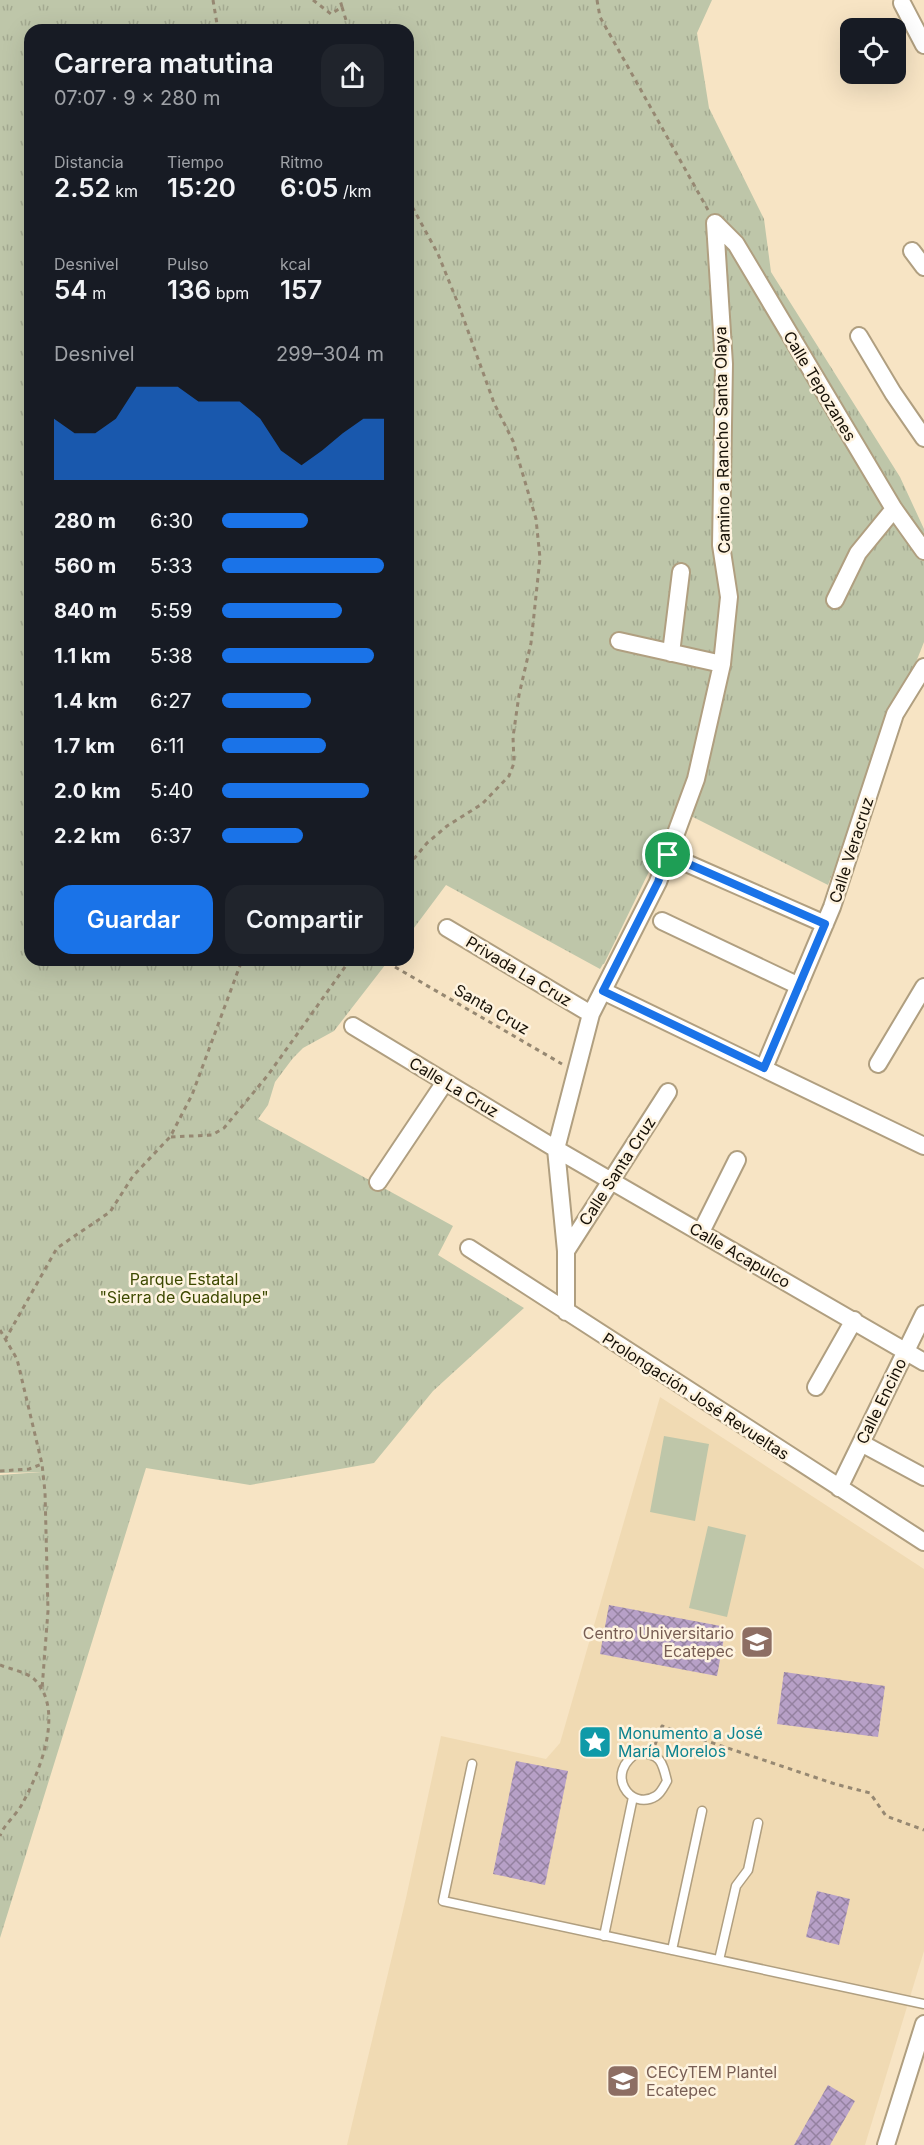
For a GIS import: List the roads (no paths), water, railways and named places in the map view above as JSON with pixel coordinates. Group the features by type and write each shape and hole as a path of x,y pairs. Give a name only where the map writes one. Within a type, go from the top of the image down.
{"street":[{"path":"902,3 924,45"},
{"name":"Calle Tepozanes","path":"715,223 736,244 894,510 924,551"},
{"name":"Camino a Rancho Santa Olaya","path":"566,1312 566,1251 556,1149 591,1014 658,882 696,779 722,664 729,597 721,545 724,364 715,223"},
{"path":"912,251 924,267"},
{"path":"859,336 892,393 924,438"},
{"path":"836,600 858,553 894,510"},
{"path":"671,652 681,572"},
{"path":"619,641 722,664"},
{"name":"Calle Veracruz","path":"764,1068 825,924 895,714 924,667"},
{"path":"668,855 825,924"},
{"path":"662,921 799,986"},
{"name":"Privada La Cruz","path":"447,928 591,1014"},
{"path":"878,1064 924,987"},
{"path":"603,991 924,1146"},
{"name":"Calle La Cruz","path":"353,1026 556,1149"},
{"path":"378,1182 445,1082"},
{"name":"Calle Santa Cruz","path":"566,1251 668,1092"},
{"name":"Calle Acapulco","path":"556,1149 924,1362"},
{"path":"701,1232 737,1160"},
{"name":"Prolongación José Revueltas","path":"469,1248 924,1542"},
{"name":"Calle Encino","path":"839,1488 924,1314"},
{"path":"816,1387 854,1320"},
{"path":"861,1443 924,1477"},
{"path":"886,2145 924,2024"}],"lane":[{"path":"639,1752 652,1754 662,1762 667,1781 658,1796 646,1800 633,1797 622,1786 621,1771 629,1758 639,1752"},
{"path":"472,1764 443,1901 924,2004"},
{"path":"604,1936 633,1797"},
{"path":"672,1950 702,1812"},
{"path":"719,1960 736,1886 748,1870 758,1823"}],"place":[{"name":"Centro Universitario Ecatepec","path":"757,1642"},
{"name":"Monumento a José María Morelos","path":"595,1742"},
{"name":"CECyTEM Plantel Ecatepec","path":"623,2081"}],"park label":[{"name":"Parque Estatal \"Sierra de Guadalupe\"","path":"184,1288"}]}
